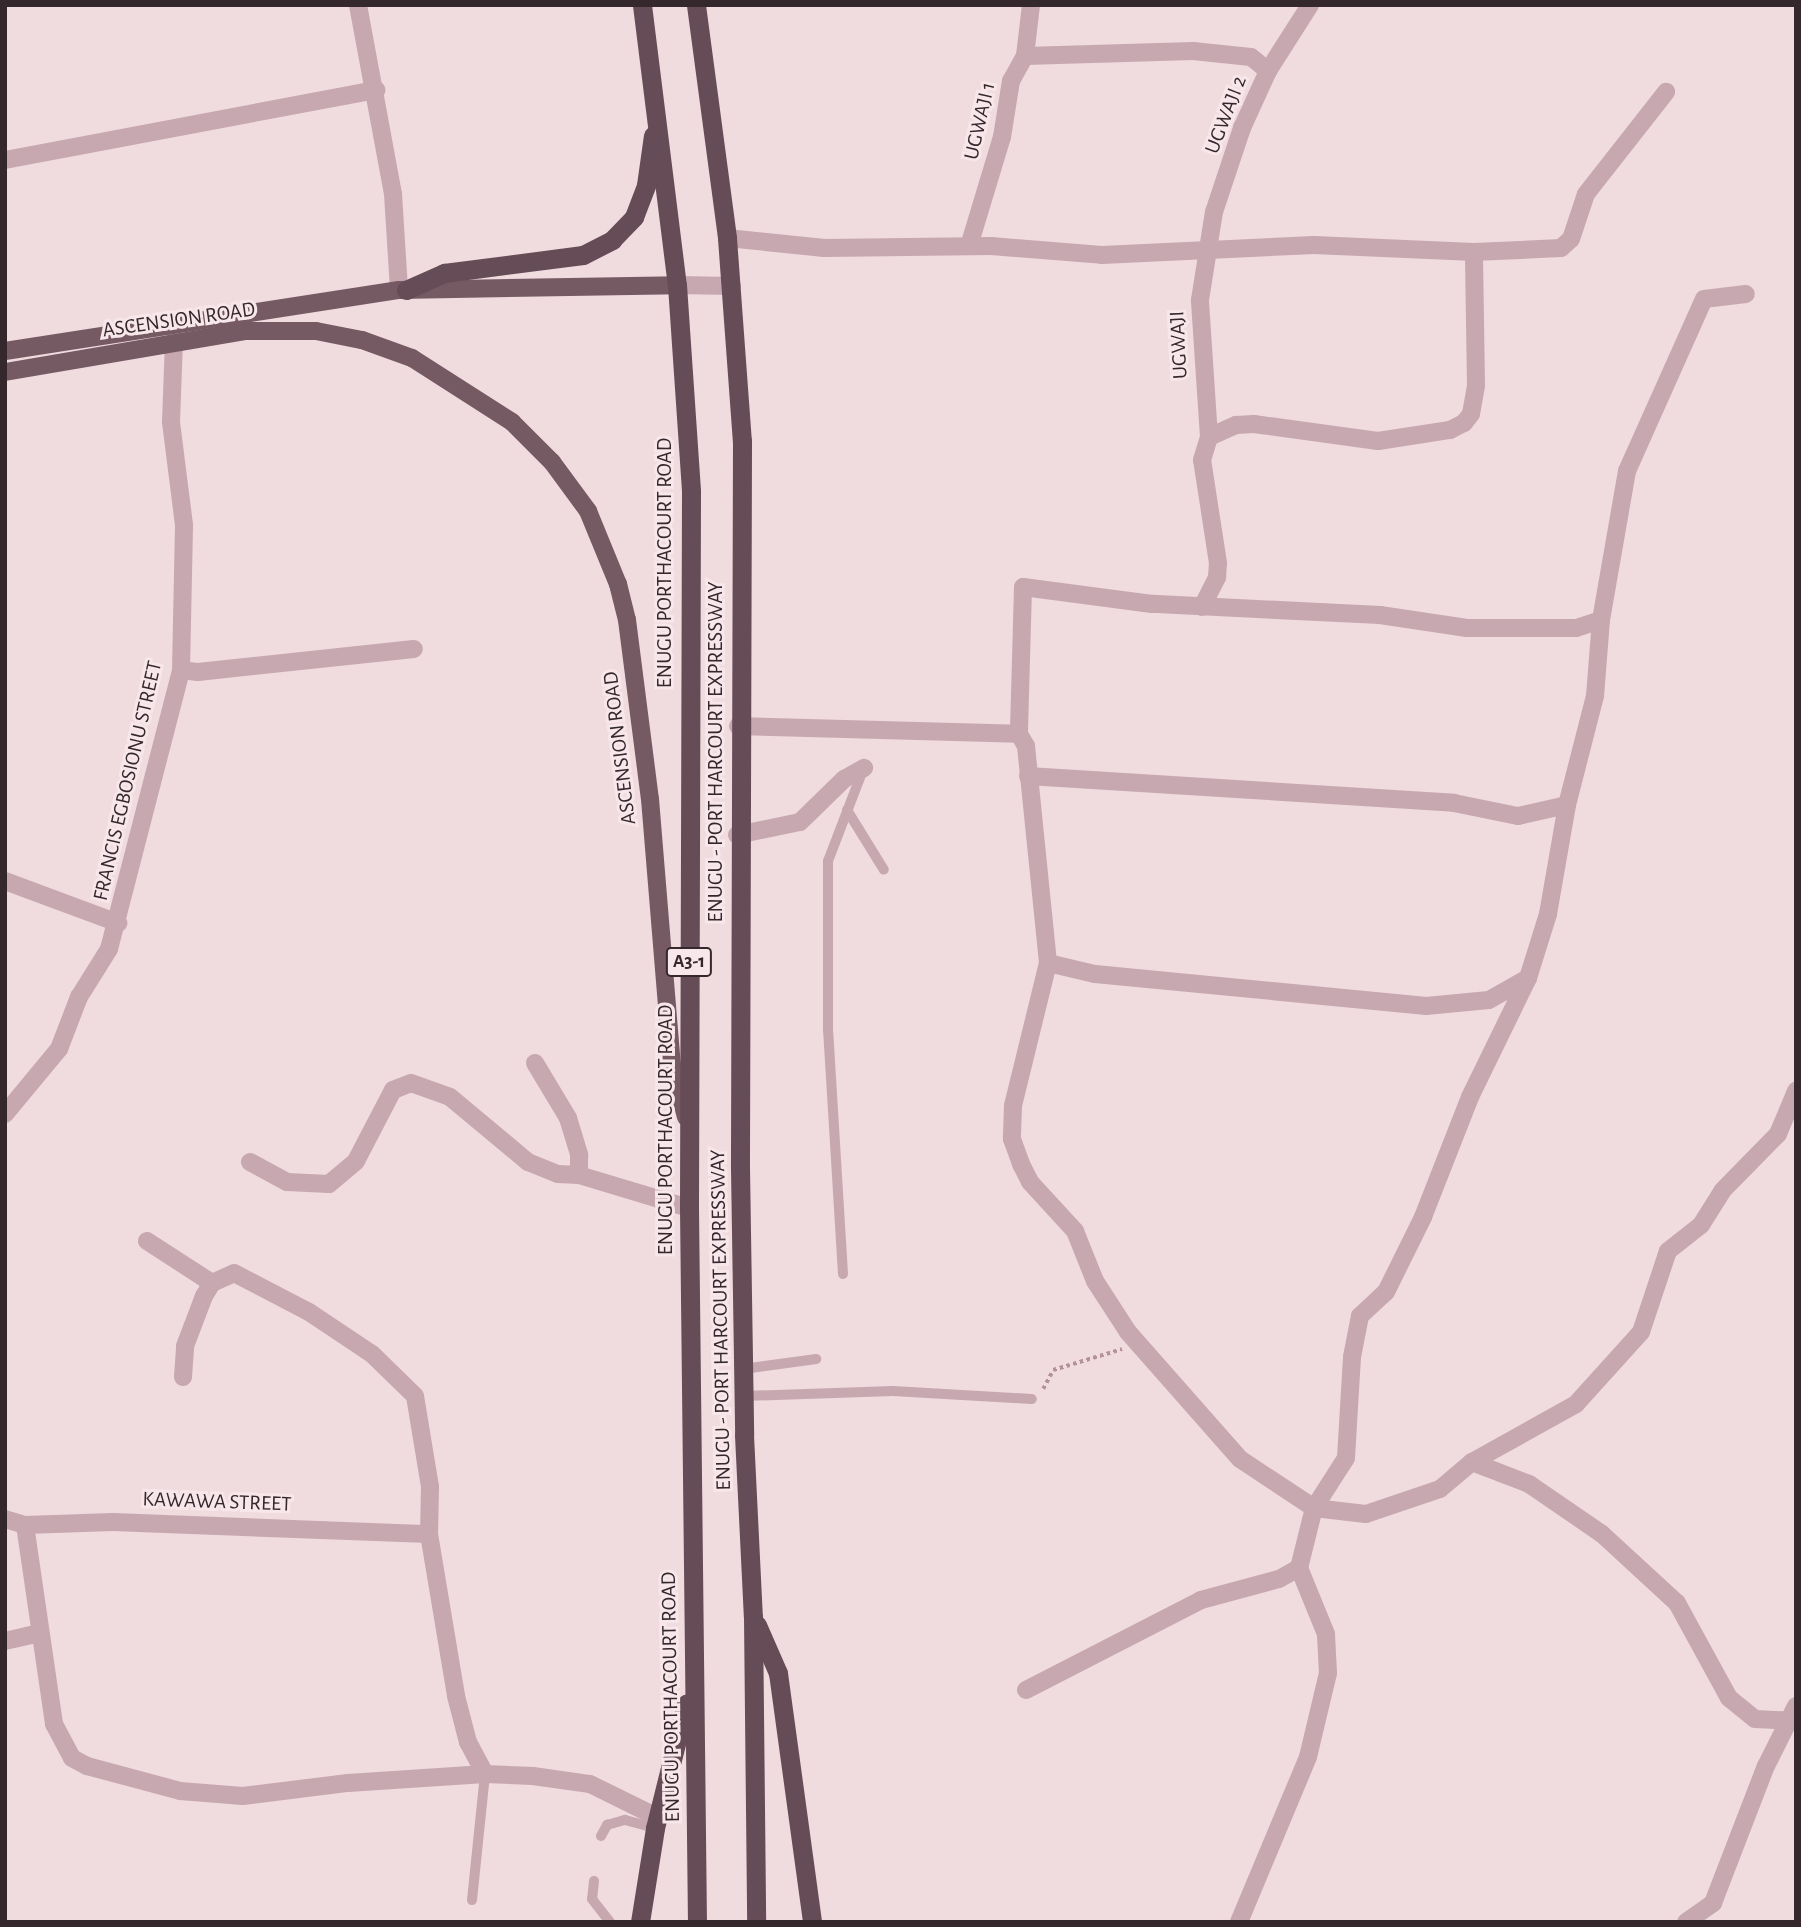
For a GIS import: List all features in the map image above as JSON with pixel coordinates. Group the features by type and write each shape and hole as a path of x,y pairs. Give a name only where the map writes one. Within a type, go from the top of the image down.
{"highway":[{"name":"ENUGU PORTHACOURT ROAD","path":"642,5 657,106 677,285 691,492 689,1208 692,1679 697,1922"},
{"name":"ENUGU - PORT HARCOURT EXPRESSWAY","path":"696,5 727,238 742,441 737,835 743,1369 753,1617 756,1922"},
{"path":"402,290 444,273 583,255 612,240 634,217 646,185 657,106"},
{"path":"753,1617 779,1673 813,1922"},
{"path":"640,1922 656,1823 692,1679"}],"main road":[{"name":"ASCENSION ROAD","path":"5,351 402,290 677,285"},
{"name":"ASCENSION ROAD","path":"5,372 245,331 316,331 362,340 412,358 512,422 552,462 588,511 614,572 627,620 650,799 671,1065 690,1131"}],"street":[{"path":"358,5 376,90 393,194 402,290"},
{"name":"UGWAJI 1","path":"969,246 1002,137 1011,81 1025,56 1031,5"},
{"name":"UGWAJI 2","path":"1207,251 1214,212 1242,128 1268,71 1310,5"},
{"path":"1025,56 1193,51 1251,57 1268,71"},
{"path":"5,160 376,90"},
{"path":"727,238 824,248 969,246 1102,255 1314,245 1474,252 1561,248 1568,243 1586,194 1666,92"},
{"name":"UGWAJI","path":"1202,607 1217,578 1218,563 1202,460 1209,437 1200,328 1207,251"},
{"path":"1209,437 1236,425 1254,424 1378,441 1450,430 1464,423 1471,414 1476,385 1474,252"},
{"path":"677,285 732,286"},
{"path":"1026,1690 1201,1600 1279,1579 1299,1568 1327,1491 1346,1458 1352,1357 1360,1316 1391,1281 1429,1204 1435,1178 1494,1042 1528,978 1556,882 1567,805 1595,696 1601,620 1627,471 1704,299 1746,294"},
{"name":"FRANCIS EGBOSIONU STREET","path":"5,1114 59,1049 79,996 105,958 118,923 181,670 184,525 171,422 174,341"},
{"path":"1601,620 1576,628 1467,628 1380,615 1202,607 1023,587 1018,734 1026,746 1048,963 1019,1067 1012,1139 1030,1182 1075,1231 1095,1281 1138,1345 1240,1459 1322,1509 1366,1514 1440,1489 1472,1462 1568,1410 1626,1354 1640,1332 1668,1251 1701,1225 1723,1191 1778,1134 1796,1091"},
{"path":"181,670 198,672 414,649"},
{"path":"738,726 1018,734"},
{"path":"737,835 800,822 844,779 864,768"},
{"path":"1028,776 1454,803 1518,816 1567,805"},
{"path":"5,881 118,923"},
{"path":"1048,963 1095,974 1426,1006 1489,1000 1528,978"},
{"path":"535,1062 576,1139 579,1175"},
{"path":"250,1162 287,1182 329,1184 356,1161 394,1090 411,1083 450,1097 528,1162 558,1174 579,1175 689,1208"},
{"path":"147,1241 212,1283"},
{"path":"183,1377 185,1346 212,1283 234,1273 309,1312 397,1375 415,1396 430,1487 429,1534 456,1696 468,1742 485,1774"},
{"path":"1472,1462 1529,1484 1602,1534 1676,1603 1730,1698 1755,1719 1792,1716 1713,1903 1686,1922"},
{"name":"KAWAWA STREET","path":"5,1518 25,1525 113,1522 429,1534"},
{"path":"25,1525 54,1724 72,1758 87,1766 180,1791 243,1796 348,1783 485,1774 590,1784 656,1823"},
{"path":"1239,1922 1308,1757 1328,1673 1326,1634 1299,1568"},
{"path":"5,1641 39,1633"}],"lane":[{"path":"843,1274 828,1031 828,861 864,768"},
{"path":"847,810 884,870"},
{"path":"743,1369 816,1359"},
{"path":"744,1396 893,1391 1032,1399"},
{"path":"472,1900 485,1774"},
{"path":"601,1836 616,1821 656,1823"},
{"path":"594,1881 592,1899 610,1922"}],"path":[{"path":"1032,1399 1042,1391 1053,1370 1138,1345"}]}
